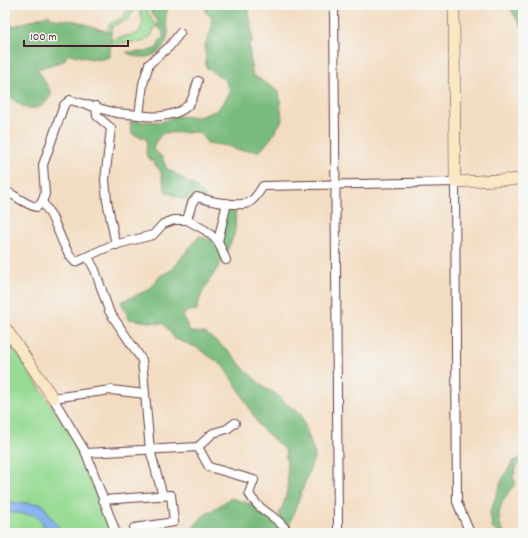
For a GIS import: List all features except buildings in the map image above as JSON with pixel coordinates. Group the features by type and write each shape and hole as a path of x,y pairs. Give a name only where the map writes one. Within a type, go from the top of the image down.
{"street":[{"path":"334,5 337,462 338,530 340,533"},
{"path":"454,5 457,502 470,533"},
{"path":"139,115 143,84 149,64 169,47 180,33"},
{"path":"5,191 16,195 30,205 37,206 42,202 46,194 44,165 64,105 70,100 96,106 116,113 154,118 170,115 190,103 198,81"},
{"path":"96,106 97,116 112,128 105,180 107,200 116,244"},
{"path":"187,220 192,203 197,198 216,203 248,203 255,198 263,186 456,182 523,178"},
{"path":"42,202 51,212 68,255 75,262 116,244 153,235 163,224 174,220 187,220 205,230 218,241 226,260"},
{"path":"218,241 227,203"},
{"path":"88,257 95,270 109,311 142,360 150,450 163,496"},
{"path":"5,326 86,453 116,533"},
{"path":"52,398 111,390 145,394"},
{"path":"86,453 198,446 213,433 227,429 235,423"},
{"path":"198,446 209,467 254,480 249,493 253,502 284,525 288,533"},
{"path":"103,500 171,495 174,522 134,528"}],"green space":[{"path":"129,5 137,5 129,19 112,26 111,33 107,32 109,24 124,17"},
{"path":"138,5 144,5 153,22 160,27 155,27 151,36 143,42 120,43 114,46 111,43 111,40 139,33 143,22"},
{"path":"160,5 168,5 166,24 168,32 163,47 153,55 146,57 139,57 126,52 146,52 157,48 160,40 163,39 163,32 156,25 159,23 150,11"},
{"path":"205,5 248,5 253,40 249,45 252,74 279,92 282,120 272,137 260,151 237,150 228,146 207,143 199,132 163,133 156,141 153,149 162,157 167,169 183,178 187,183 194,185 206,197 204,201 182,199 166,192 160,170 146,155 147,139 132,134 130,121 162,122 175,116 199,117 215,111 224,102 231,91 224,79 206,67 205,45 211,31 212,17 206,13"},
{"path":"508,5 523,5 523,29"},
{"path":"48,15 54,19 76,21 111,33 110,57 98,60 68,54 64,61 37,69 52,93 47,101 41,106 29,108 16,102 5,90 5,26 14,26"},
{"path":"229,205 237,205 233,239 205,288 197,310 186,312 183,316 190,332 205,333 230,352 245,370 266,389 276,394 285,403 301,414 315,455 290,523 290,533 188,533 203,516 231,498 264,508 282,521 279,513 283,505 288,482 285,450 259,426 240,391 222,365 196,347 175,339 164,324 129,319 121,302 150,289 160,276 172,270 199,236 213,241"},
{"path":"5,336 73,438 112,533 63,533 42,504 5,502"},
{"path":"523,457 523,461 517,465 513,478 516,483 507,494 499,511 500,524 503,531 508,533 499,533 492,528 490,512 502,480 513,461"},
{"path":"5,512 36,515 50,533 5,533"}],"water":[{"path":"5,502 42,504 63,533 50,533 36,515 5,512"}]}
